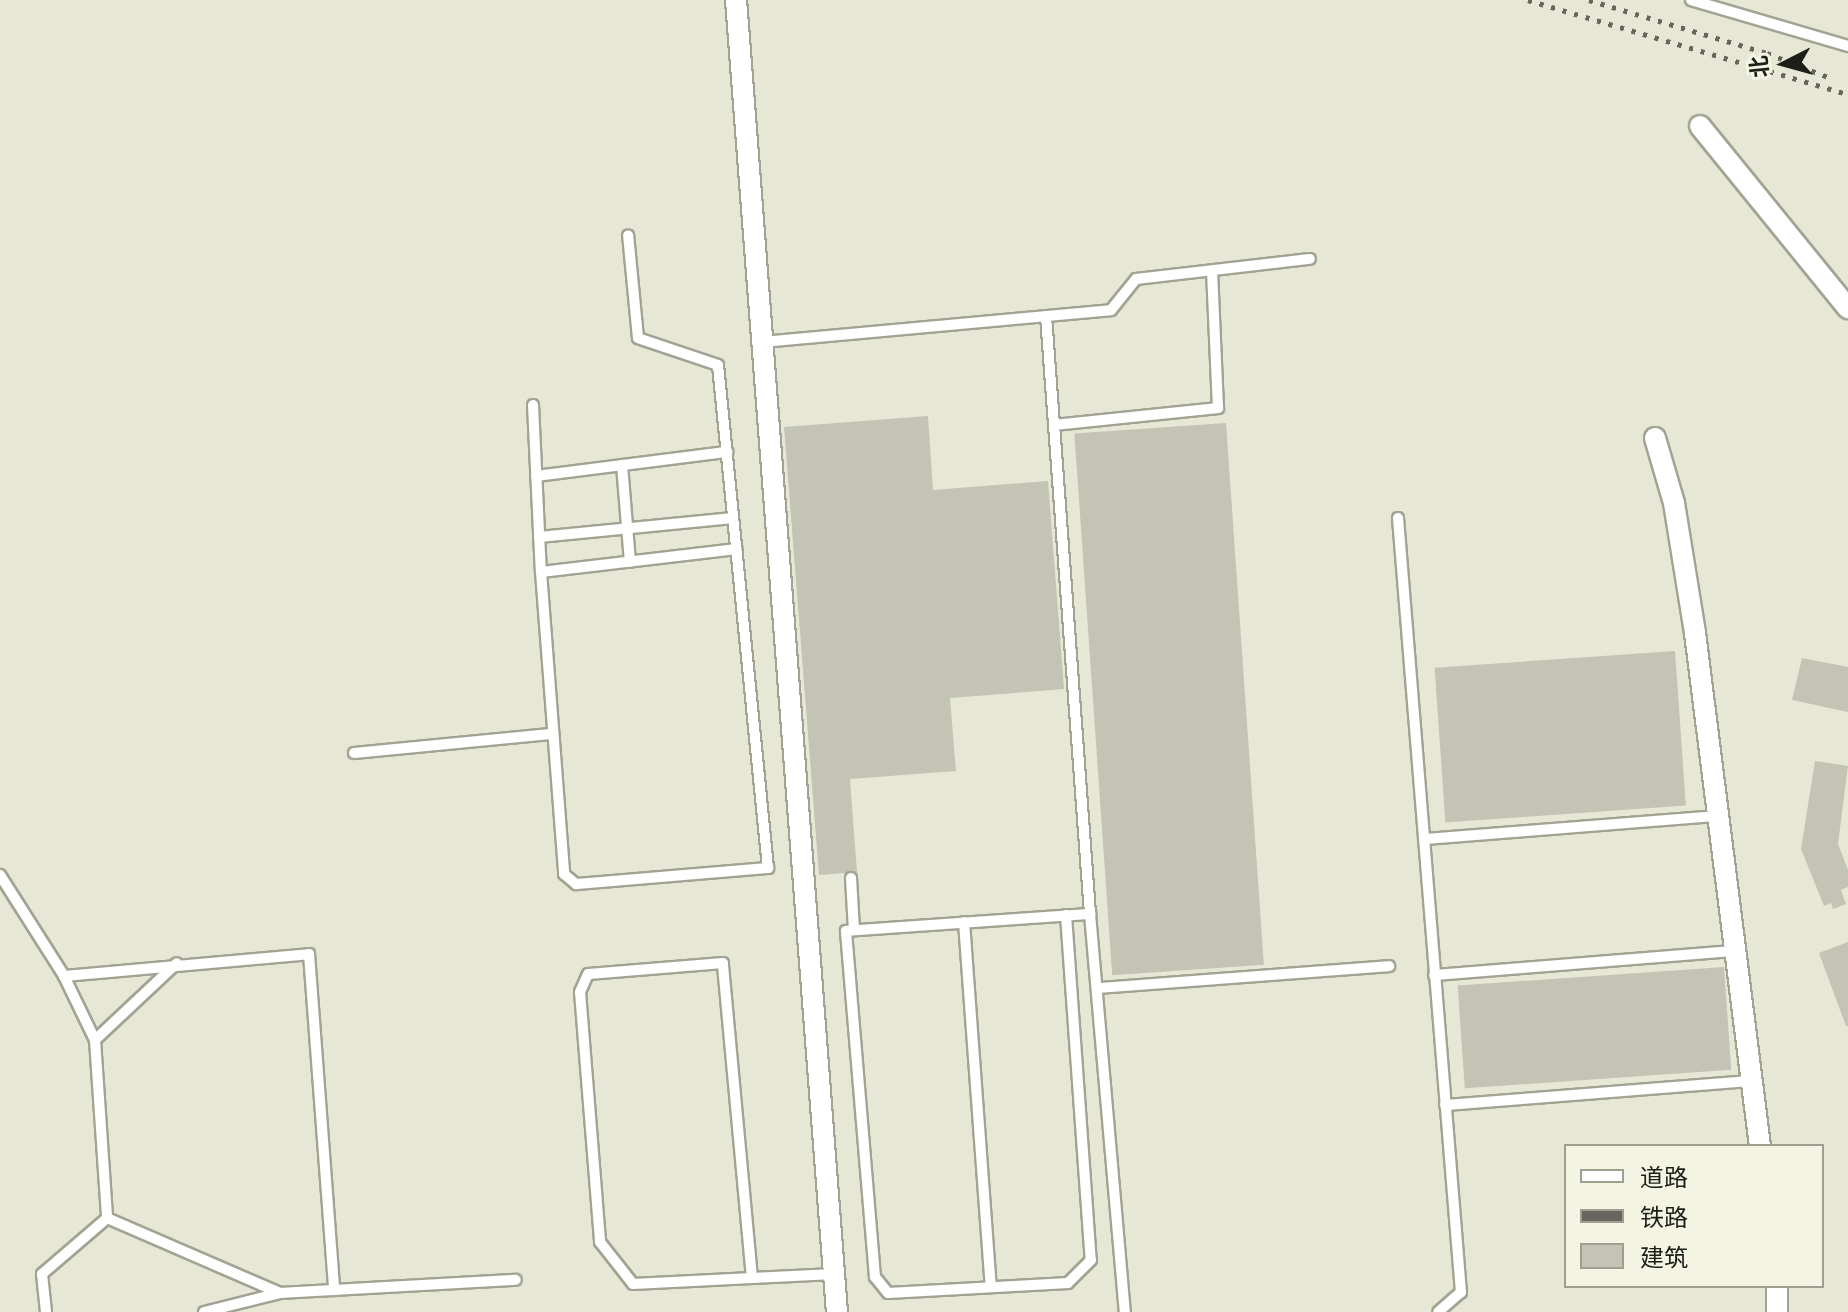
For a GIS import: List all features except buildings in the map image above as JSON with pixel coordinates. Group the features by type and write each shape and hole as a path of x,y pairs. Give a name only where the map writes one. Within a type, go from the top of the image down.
{"street":[{"path":"736,0 837,1312"},
{"path":"1700,126 1848,308"},
{"path":"1655,438 1674,503 1695,633 1760,1144"},
{"path":"1777,1288 1777,1312"}],"lane":[{"path":"1691,0 1848,46"},
{"path":"533,405 541,572 564,874 576,884 768,868 718,365 638,338 628,235"},
{"path":"762,342 1111,310 1136,279 1310,259"},
{"path":"1054,425 1218,408 1212,271"},
{"path":"1046,316 1090,914 1099,988 1125,1312"},
{"path":"536,476 727,452"},
{"path":"622,465 630,562"},
{"path":"539,537 733,518"},
{"path":"1398,518 1461,1292 1438,1312"},
{"path":"541,572 737,549"},
{"path":"354,753 553,734"},
{"path":"1424,839 1716,816"},
{"path":"0,875 64,976 95,1040 107,1218"},
{"path":"851,878 854,930"},
{"path":"1066,915 1091,1260 1068,1283 888,1293 875,1277 846,931 964,922 1066,915 1090,914"},
{"path":"964,922 991,1287"},
{"path":"1434,975 1734,951"},
{"path":"64,976 177,963 309,954 334,1290"},
{"path":"95,1040 177,963"},
{"path":"752,1278 723,963 588,974 580,992 600,1242 633,1284 834,1274"},
{"path":"1099,988 1389,966"},
{"path":"1445,1105 1751,1081"},
{"path":"107,1218 280,1293"},
{"path":"46,1312 42,1274 107,1218"},
{"path":"204,1312 280,1293 516,1280"}],"railway":[{"path":"1528,0 1848,94"},
{"path":"1589,0 1767,53 1833,79"}]}
